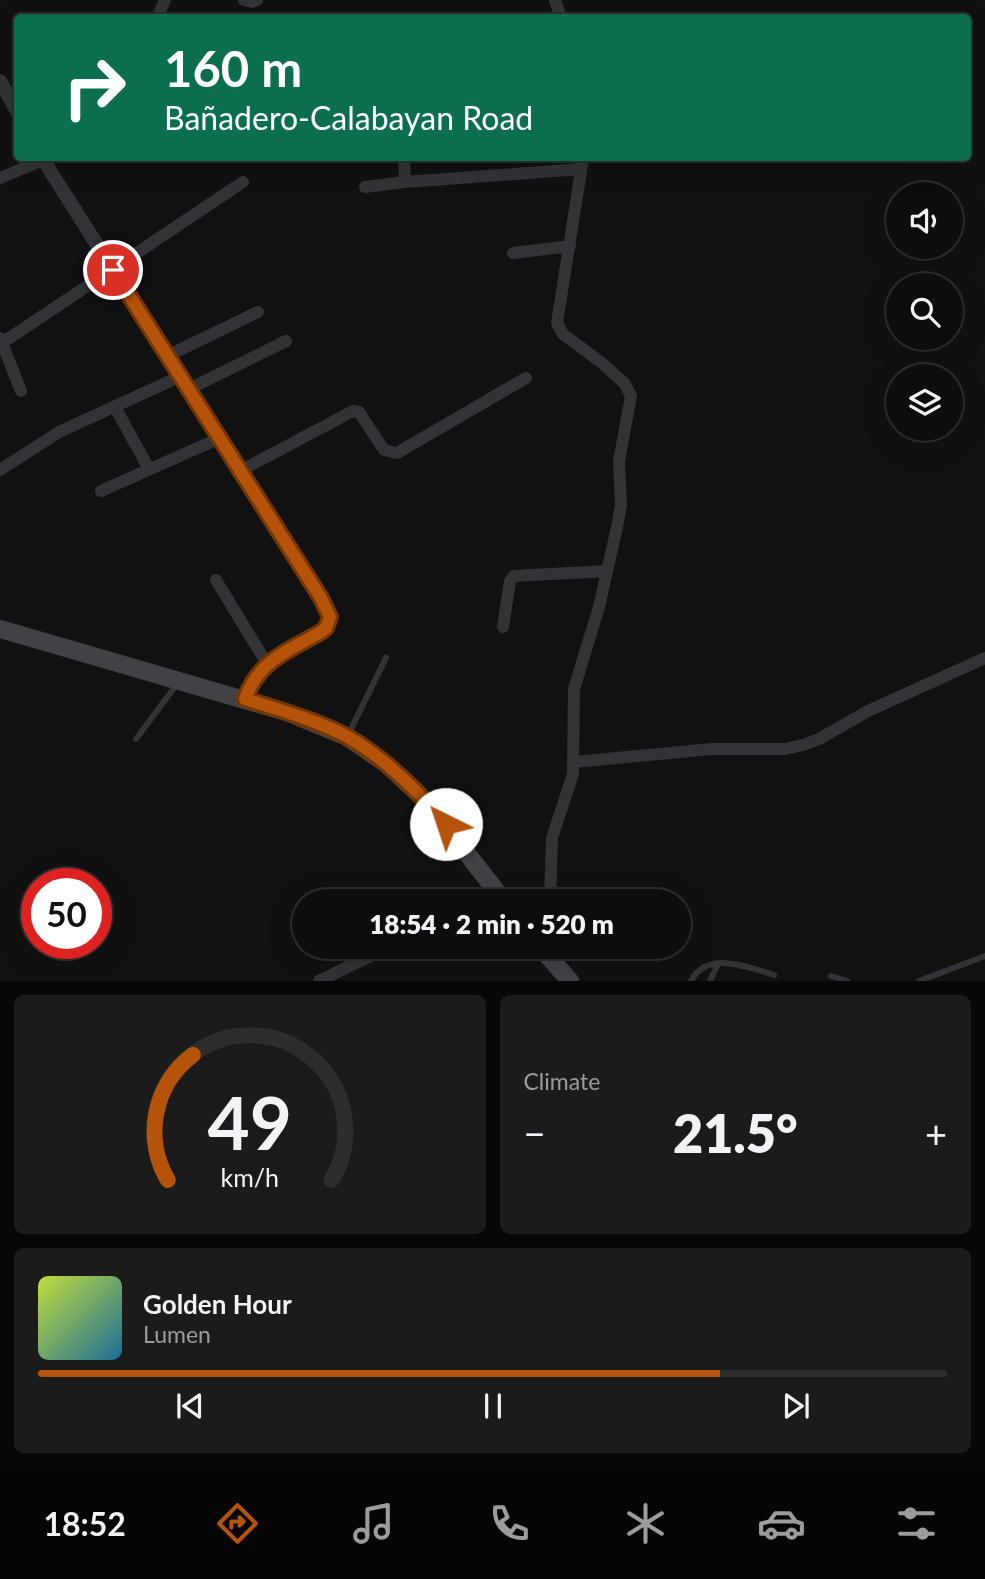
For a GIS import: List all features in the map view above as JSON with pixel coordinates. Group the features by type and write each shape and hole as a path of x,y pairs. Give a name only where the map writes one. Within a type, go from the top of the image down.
{"main road":[{"path":"0,629 245,699 313,721 347,737 385,763 426,801 495,889"},
{"path":"551,959 570,981"}],"street":[{"path":"244,0 257,0"},
{"path":"0,81 14,106"},
{"path":"0,178 38,161"},
{"path":"47,161 321,598 330,617 326,628 321,632 267,664 254,679 245,699"},
{"path":"404,161 405,182"},
{"path":"366,187 582,163 557,317 559,329 625,384 631,396 619,461 621,505 590,639 575,681 571,785 552,838 550,889"},
{"path":"21,391 2,346 243,182"},
{"path":"513,253 570,246"},
{"path":"167,356 258,313"},
{"path":"189,389 286,341"},
{"path":"0,470 59,432 181,376"},
{"path":"240,471 353,411 359,412 384,450 397,453 526,378"},
{"path":"115,407 149,469"},
{"path":"101,491 220,438"},
{"path":"503,627 510,581 514,576 607,571"},
{"path":"216,580 267,664"},
{"path":"573,762 712,749 785,748 803,745 819,739 868,710 985,658"},
{"path":"488,889 492,885"},
{"path":"318,981 367,959"}],"lane":[{"path":"347,737 386,658"},
{"path":"136,739 180,681"},
{"path":"919,981 985,956"},
{"path":"691,981 700,968 719,964 734,963 774,975"},
{"path":"710,981 719,964"},
{"path":"831,976 848,981"}],"route":[{"path":"113,270 321,598 330,617 326,628 321,632 259,671 245,699 313,721 360,745 406,781 446,824"}]}
